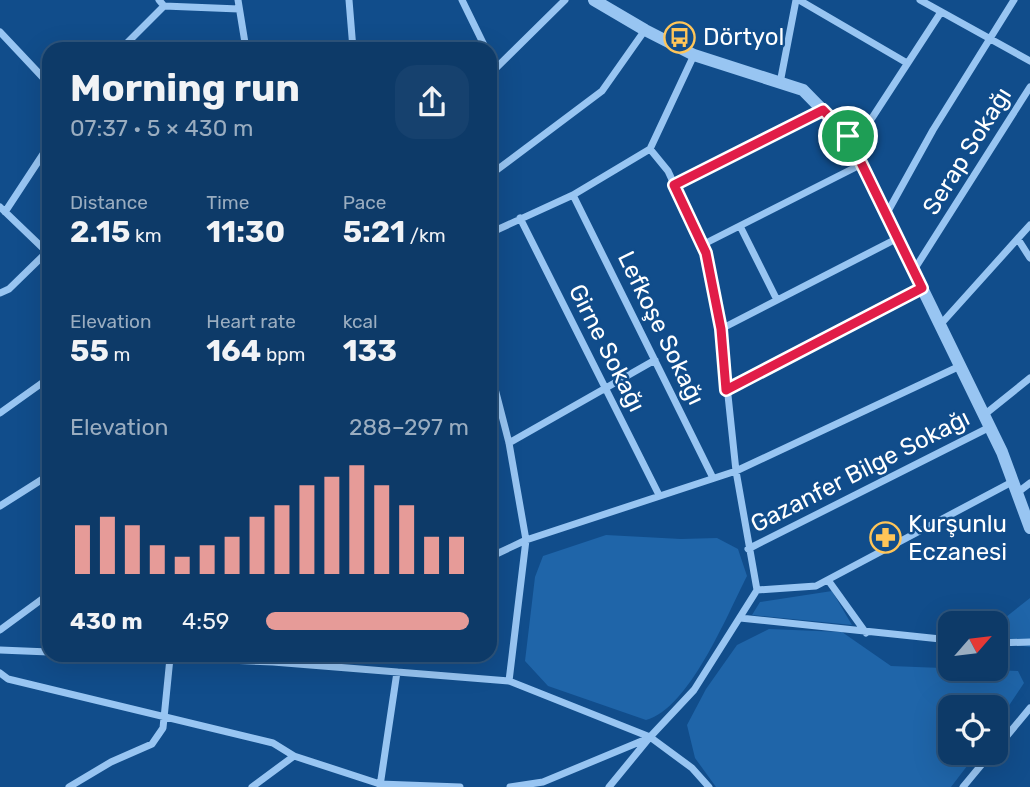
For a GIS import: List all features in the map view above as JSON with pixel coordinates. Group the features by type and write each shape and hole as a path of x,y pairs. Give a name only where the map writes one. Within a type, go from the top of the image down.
{"street":[{"path":"238,0 245,42"},
{"path":"349,0 352,42"},
{"path":"462,0 483,42"},
{"path":"497,67 565,0"},
{"path":"594,0 694,55 803,90 848,136 1002,452 1030,528"},
{"path":"610,0 645,30"},
{"path":"780,83 798,0 907,63"},
{"path":"920,0 1030,61"},
{"path":"887,213 933,130 1014,0"},
{"path":"127,42 162,3 239,9"},
{"path":"848,136 872,118 941,12"},
{"path":"497,170 602,91 645,30"},
{"path":"0,32 42,76"},
{"path":"497,230 573,195 650,149 694,55"},
{"name":"Serap Sokağı","path":"914,271 1030,87"},
{"path":"674,185 823,110"},
{"path":"610,787 650,737 694,690 757,590 736,471 721,329 702,245 668,171 650,149"},
{"path":"42,155 2,209 42,246"},
{"path":"702,245 862,164"},
{"name":"Lefkoşe Sokağı","path":"573,195 713,478"},
{"name":"Girne Sokağı","path":"520,218 659,495"},
{"path":"940,325 1030,225"},
{"path":"740,226 777,300"},
{"path":"721,329 898,238"},
{"path":"1018,239 1030,258"},
{"path":"0,293 9,289 42,258"},
{"path":"726,390 922,288"},
{"path":"509,443 655,360"},
{"path":"497,554 526,540 736,471 960,366"},
{"path":"984,415 1030,378"},
{"path":"0,413 42,383"},
{"path":"497,398 509,443 526,540 509,681"},
{"name":"Gazanfer Bilge Sokağı","path":"748,549 990,427"},
{"path":"0,506 42,479"},
{"path":"757,590 816,586 1014,487 1030,483"},
{"path":"828,580 866,633"},
{"path":"0,630 42,599"},
{"path":"740,618 938,639"},
{"path":"1008,643 1030,642"},
{"path":"0,650 42,652"},
{"path":"69,787 111,762 152,744 163,728 170,662"},
{"path":"273,662 509,681 650,737 692,768 709,787"},
{"path":"380,785 397,672"},
{"path":"0,674 8,679 164,719 273,743 294,756 380,785 460,787"},
{"path":"0,686 8,679"},
{"path":"1008,734 1030,708"},
{"path":"510,787 543,782 650,737"},
{"path":"252,787 294,756"},
{"path":"963,787 981,765"}],"shaded area":[{"path":"606,535 717,538 738,549 747,576 718,636 692,680 662,712 646,720 548,686 525,661 535,577 543,556"},
{"path":"832,591 852,625 752,615 760,602"},
{"path":"1030,598 1030,647 1008,644 1008,615"},
{"path":"769,629 842,632 891,666 938,668 938,681 1008,681 1008,671 1018,671 1024,683 1008,707 1008,695 938,695 938,765 968,765 951,787 716,787 695,758 687,725 706,689 737,645"}],"place":[{"name":"Dörtyol","path":"680,37"},
{"name":"Kurşunlu Eczanesi","path":"885,538"}],"route":[{"path":"823,110 848,136 922,288 726,390 721,329 706,253 674,185 823,110"}]}
